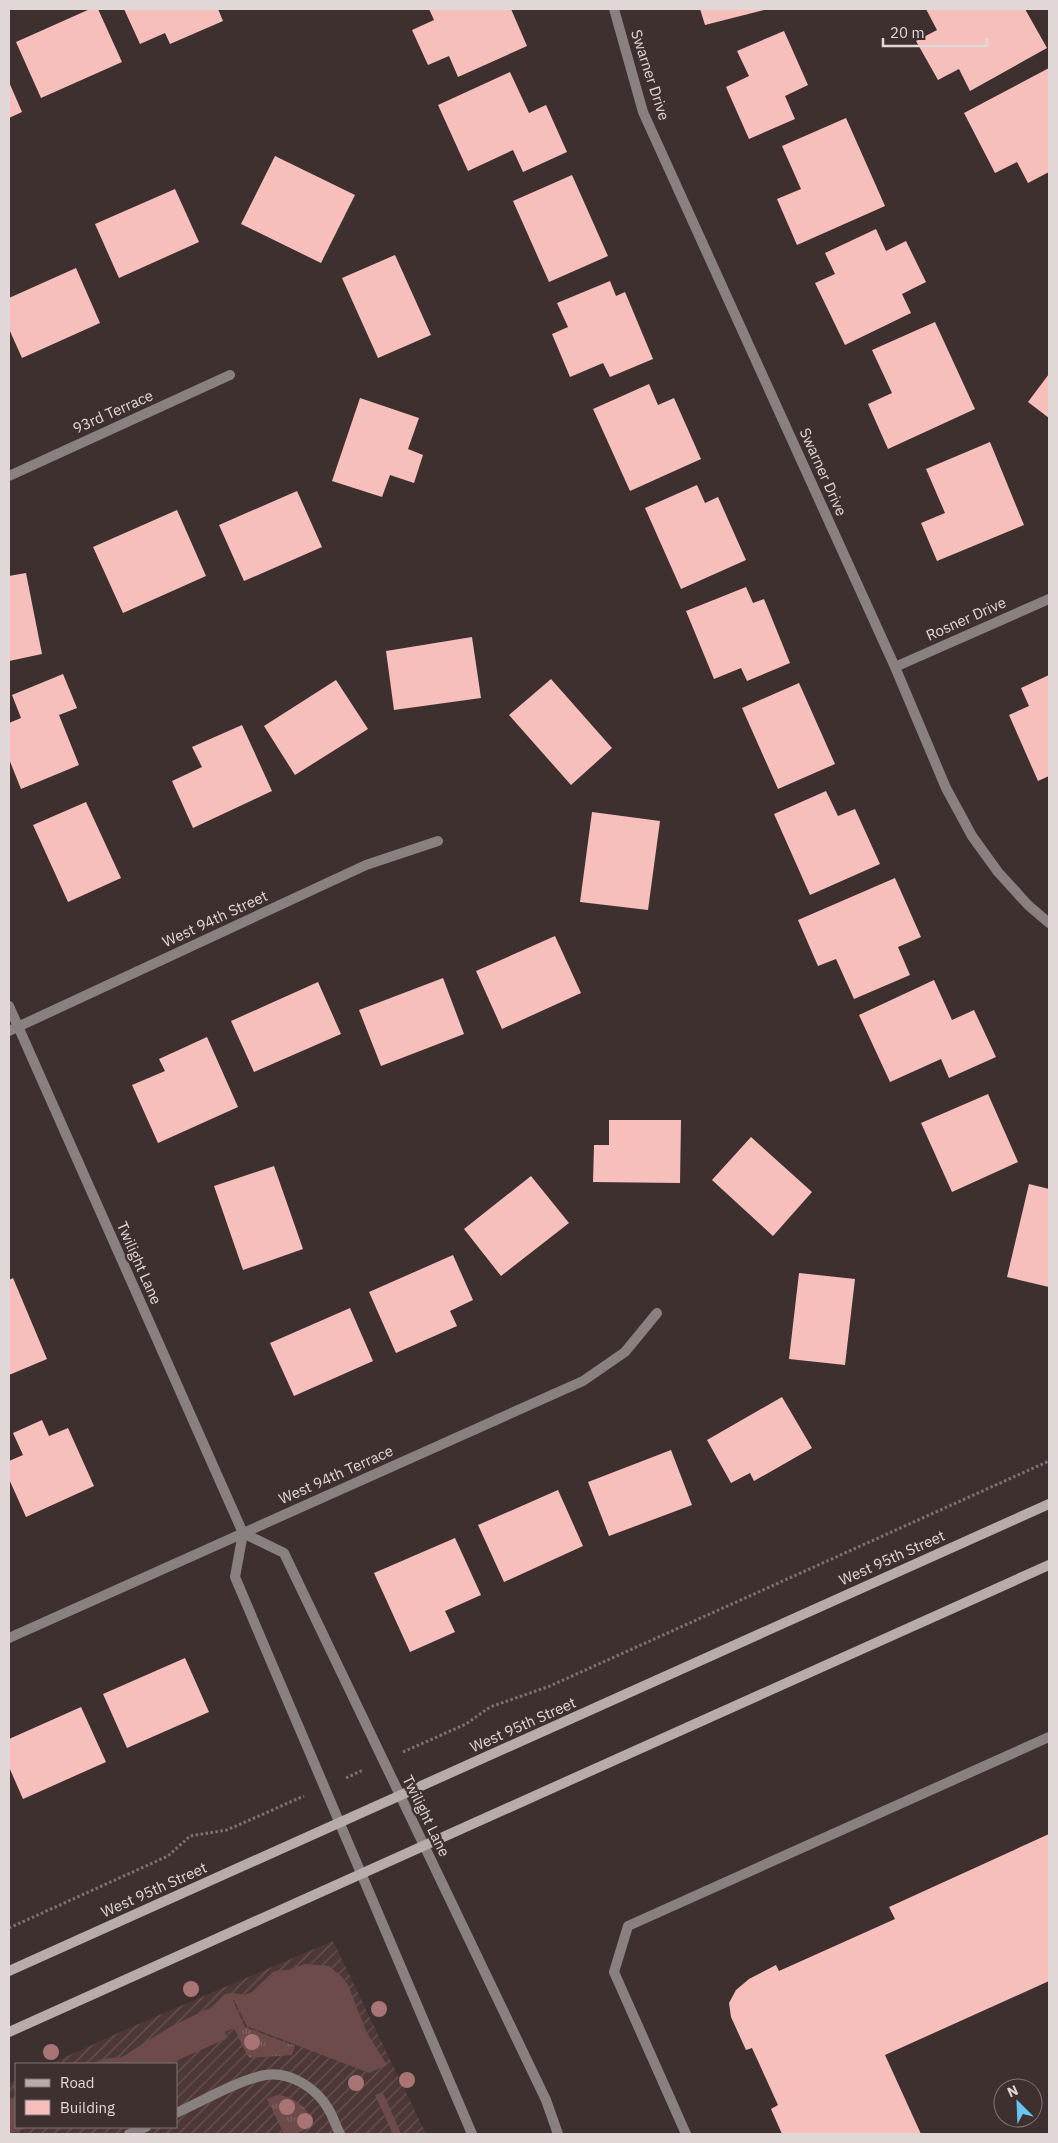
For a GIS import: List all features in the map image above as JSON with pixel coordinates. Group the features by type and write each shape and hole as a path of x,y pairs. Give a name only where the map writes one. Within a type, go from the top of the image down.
{"main road":[{"name":"West 95th Street","path":"9,1971 1049,1504"},
{"path":"9,2032 1049,1566"}],"street":[{"name":"Swarner Drive","path":"614,9 643,112 895,667 946,788 972,836 998,872 1028,905 1049,923"},
{"name":"93rd Terrace","path":"9,476 230,375"},
{"name":"Rosner Drive","path":"895,667 1049,599"},
{"name":"West 94th Street","path":"13,1029 366,865 438,841"},
{"name":"Twilight Lane","path":"9,1006 13,1029 243,1533 284,1553 546,2100 558,2134"},
{"name":"West 94th Terrace","path":"9,1638 583,1381 625,1352 657,1313"},
{"path":"243,1533 235,1577 472,2134"},
{"path":"686,2134 614,1972 628,1926 1049,1737"},
{"path":"178,2112 249,2080 267,2075 285,2076 301,2082 316,2092 329,2109 340,2134"},
{"path":"129,2134 144,2128"}],"path":[{"path":"9,1928 168,1856 190,1836 227,1830 466,1724 490,1707 550,1686 1049,1461"}],"shaded area":[{"path":"333,1941 426,2134 9,2134 9,2083 15,2080 15,2128 178,2128 178,2063 52,2063"}],"green space":[{"path":"305,1964 329,1966 342,1977 348,1985 367,2033 387,2065 369,2073 247,2026 234,2000 245,2027 237,2034 234,2028 225,2032 228,2038 171,2063 93,2063 103,2059 122,2057 170,2027 212,2007 225,1994 244,1995 252,1992 274,1971 288,1970"},
{"path":"245,2027 295,2046 292,2055 250,2058 237,2034"},
{"path":"382,2092 401,2134 393,2134 375,2095"},
{"path":"277,2095 289,2098 301,2105 308,2115 310,2127 296,2134 284,2134 267,2099"},
{"path":"15,2097 15,2128 26,2128 9,2134 9,2099"}],"building":[{"path":"90,9 98,9 122,62 41,98 16,42"},
{"path":"124,9 218,9 223,21 170,44 165,33 140,44"},
{"path":"429,9 511,9 527,46 458,77 449,56 428,65 412,30 434,20"},
{"path":"700,9 768,9 705,25"},
{"path":"926,9 1025,9 1047,48 970,91 959,69 938,80 916,41 937,30"},
{"path":"784,31 808,85 785,96 795,119 749,139 726,87 749,76 737,51"},
{"path":"1049,68 1049,172 1028,183 1017,162 995,173 964,113"},
{"path":"510,72 529,113 546,105 567,152 523,172 513,150 468,171 438,105"},
{"path":"9,82 22,112 9,118"},
{"path":"846,118 885,206 797,245 777,199 801,189 782,146"},
{"path":"275,156 355,195 321,263 241,224"},
{"path":"572,175 608,256 549,282 513,201"},
{"path":"175,189 199,242 119,278 95,224"},
{"path":"876,229 886,251 906,241 926,282 902,294 911,313 845,345 815,283 835,274 825,253"},
{"path":"395,255 431,335 378,358 342,278"},
{"path":"76,268 100,323 22,358 9,329 9,298"},
{"path":"610,281 616,296 625,292 653,359 610,377 603,363 570,377 552,334 568,327 557,303"},
{"path":"935,322 975,409 888,449 868,404 892,393 872,350"},
{"path":"1049,374 1049,418 1028,402"},
{"path":"649,384 658,405 674,398 701,459 630,491 593,409"},
{"path":"360,398 419,418 408,449 423,455 414,483 390,475 382,497 332,481"},
{"path":"990,442 1024,525 937,561 921,523 945,513 926,469"},
{"path":"697,485 705,503 718,497 746,560 681,589 645,508"},
{"path":"297,491 322,547 244,581 219,525"},
{"path":"177,510 206,576 123,613 93,547"},
{"path":"26,573 42,654 9,661 9,576"},
{"path":"746,587 753,603 764,599 790,663 747,681 741,668 714,679 686,611"},
{"path":"472,637 481,698 394,710 386,651"},
{"path":"63,674 77,708 59,715 79,765 21,789 9,759 9,723 21,718 12,695"},
{"path":"1049,675 1049,776 1038,781 1009,715 1029,706 1021,688"},
{"path":"551,679 612,748 571,785 509,715"},
{"path":"336,680 368,729 295,775 264,726"},
{"path":"799,683 835,764 778,789 742,708"},
{"path":"242,725 272,791 193,828 172,781 202,767 192,747"},
{"path":"826,791 838,816 855,809 880,864 810,895 774,814"},
{"path":"86,802 121,878 68,902 33,825"},
{"path":"592,812 660,821 648,910 580,902"},
{"path":"895,878 921,937 898,947 910,975 854,999 836,959 818,966 798,920"},
{"path":"555,936 581,993 502,1029 476,971"},
{"path":"443,978 464,1034 381,1066 359,1010"},
{"path":"934,980 952,1020 974,1010 996,1057 949,1078 941,1059 890,1082 859,1015"},
{"path":"318,982 341,1034 254,1072 231,1021"},
{"path":"207,1037 238,1107 158,1143 132,1085 165,1071 159,1059"},
{"path":"988,1094 1018,1162 952,1192 921,1123"},
{"path":"609,1120 681,1120 680,1183 593,1182 594,1145 609,1145"},
{"path":"751,1137 812,1192 773,1236 712,1180"},
{"path":"274,1166 303,1249 243,1270 214,1186"},
{"path":"531,1176 569,1223 501,1276 464,1229"},
{"path":"1029,1184 1049,1189 1049,1287 1007,1277"},
{"path":"453,1255 473,1300 450,1311 457,1326 396,1353 369,1292"},
{"path":"799,1273 855,1279 845,1365 789,1359"},
{"path":"13,1278 47,1359 9,1375 9,1280"},
{"path":"350,1308 373,1361 294,1396 270,1343"},
{"path":"782,1397 812,1448 754,1481 750,1473 731,1483 707,1440"},
{"path":"42,1420 49,1436 68,1428 94,1486 26,1517 9,1479 9,1461 23,1455 13,1433"},
{"path":"671,1450 692,1505 609,1536 588,1482"},
{"path":"558,1490 583,1546 504,1582 478,1525"},
{"path":"455,1538 481,1595 445,1611 455,1632 410,1652 374,1573"},
{"path":"185,1658 209,1712 127,1748 103,1694"},
{"path":"81,1707 106,1762 23,1799 9,1767 9,1739"},
{"path":"1049,1834 1049,1981 885,2055 921,2134 782,2134 771,2109 778,2105 752,2048 746,2050 731,2017 729,2003 736,1990 749,1979 776,1965 779,1971 895,1919 889,1907"}]}
